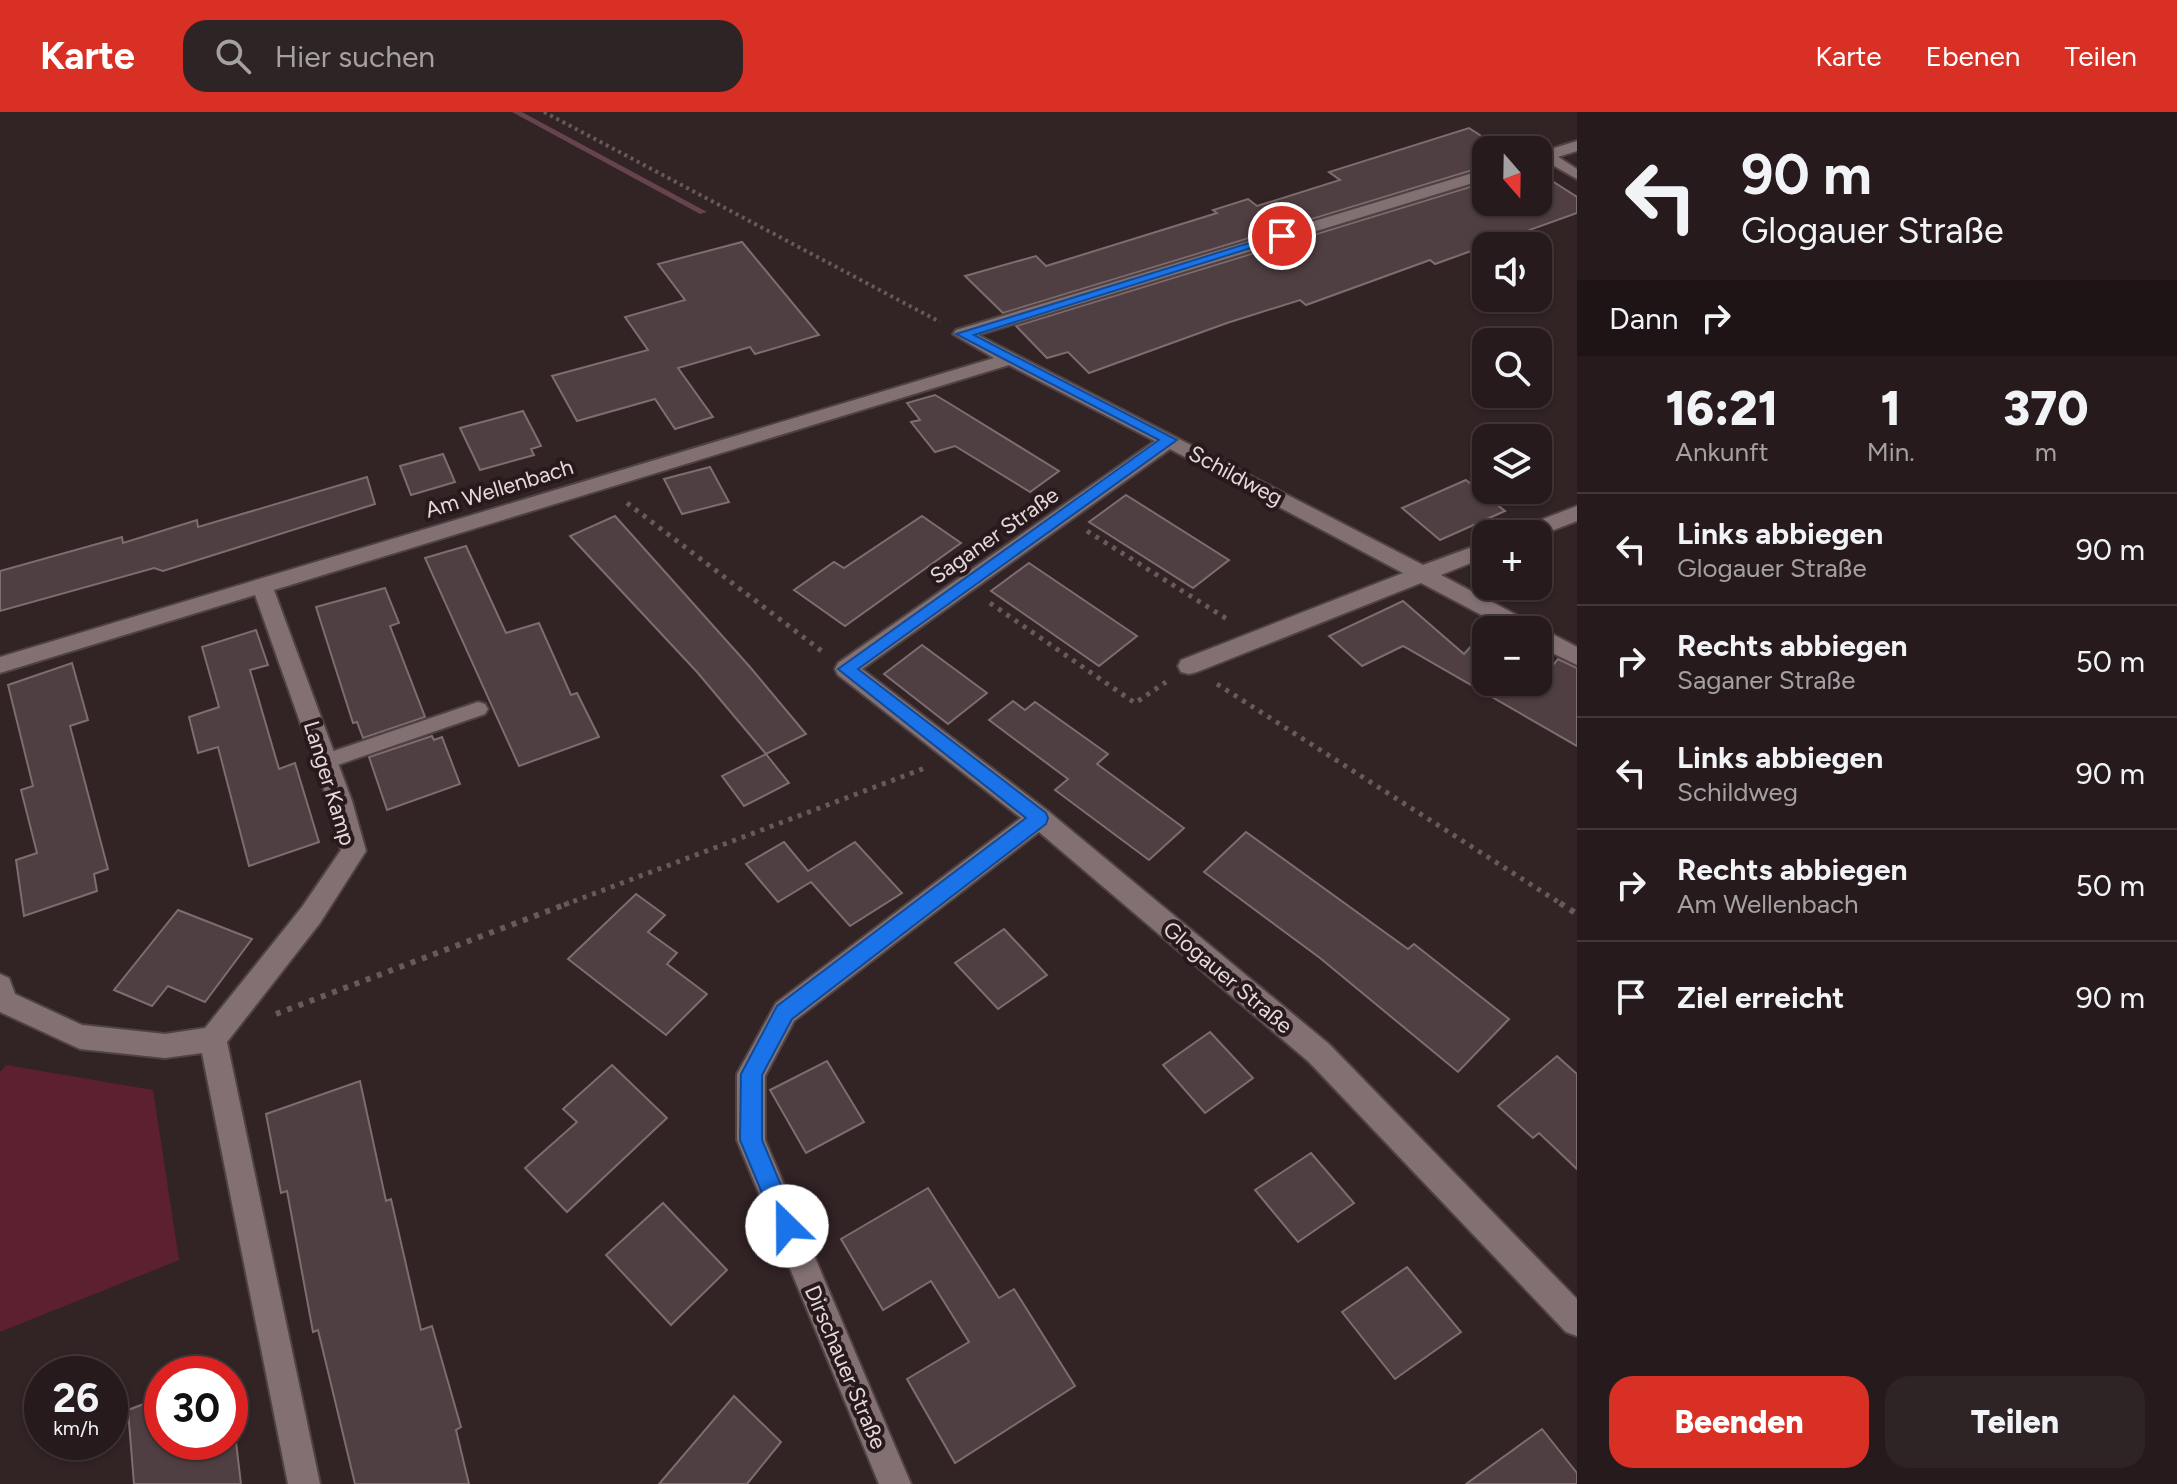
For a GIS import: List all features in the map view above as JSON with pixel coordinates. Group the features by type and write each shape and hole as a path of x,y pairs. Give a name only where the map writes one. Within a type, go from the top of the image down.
{"street":[{"path":"1552,154 1577,146"},
{"path":"962,334 1472,178"},
{"name":"Schildweg","path":"962,334 1502,616"},
{"name":"Am Wellenbach","path":"0,665 1013,358"},
{"name":"Saganer Straße","path":"846,669 1169,440"},
{"path":"1552,523 1577,513"},
{"path":"1189,666 1472,554"},
{"name":"Langer Kamp","path":"213,1039 311,915 354,851 326,761 262,585"},
{"path":"1552,644 1577,657"},
{"name":"Glogauer Straße","path":"846,669 1039,818 1319,1053 1577,1321"},
{"name":"Dirschauer Straße","path":"895,1484 751,1140 751,1074 785,1012 1039,818"},
{"path":"0,986 3,1001 80,1037 165,1046 213,1039 304,1484"}],"lane":[{"path":"1552,162 1577,175"},
{"path":"326,761 478,709"}],"path":[{"path":"544,112 962,334"},
{"path":"600,482 846,669"},
{"path":"1062,515 1258,639"},
{"path":"964,585 1135,703 1189,666 1577,914"},
{"path":"272,1016 956,756"}],"shaded area":[{"path":"6,1065 153,1090 179,1260 0,1332 0,1072"}],"building":[{"path":"1469,128 1481,136 1472,136 1472,170 1003,313 965,276 1036,256 1046,266 1217,213 1213,210 1248,199 1257,206 1340,180 1329,172"},
{"path":"1552,181 1577,197 1577,213 1524,232 1472,232 1472,251 1435,264 1430,260 1306,305 1300,300 1227,323 1089,373 1068,352 1047,358 1016,326 1472,186 1472,216 1552,216"},
{"path":"742,242 819,335 755,354 750,347 678,368 713,417 675,429 655,399 577,421 552,376 648,350 625,317 685,300 658,264"},
{"path":"935,395 1059,471 1030,492 955,446 935,452 911,422 920,420 907,403"},
{"path":"523,411 541,446 531,449 534,455 480,470 460,428"},
{"path":"443,454 455,482 411,495 400,466"},
{"path":"710,467 729,502 682,514 664,479"},
{"path":"367,477 375,504 163,571 154,568 0,611 0,571 122,537 123,543 197,520 198,527"},
{"path":"1466,480 1472,485 1472,504 1496,504 1505,511 1485,520 1472,520 1472,526 1440,540 1402,508"},
{"path":"1126,495 1229,560 1193,588 1089,522"},
{"path":"615,516 806,734 766,754 697,672 570,536"},
{"path":"922,516 961,543 845,626 794,590 834,562 844,568"},
{"path":"466,546 506,633 539,623 571,695 577,693 599,737 519,766 425,558"},
{"path":"1029,563 1137,636 1099,666 991,591"},
{"path":"385,588 399,623 390,626 425,717 363,738 357,722 353,723 316,607"},
{"path":"1403,601 1464,654 1472,645 1472,686 1403,646 1362,666 1329,636"},
{"path":"256,630 268,665 250,670 279,769 295,763 319,842 249,866 218,747 198,753 189,717 219,707 202,647"},
{"path":"922,645 987,693 948,724 884,674"},
{"path":"1558,659 1577,668 1577,746 1490,696 1552,696 1552,666"},
{"path":"72,663 88,720 70,726 108,869 94,874 97,891 24,916 16,860 37,853 21,790 33,786 8,685"},
{"path":"1013,701 1025,710 1035,702 1108,754 1097,764 1184,828 1149,860 1055,790 1068,779 989,720"},
{"path":"432,736 434,740 442,737 460,784 387,810 369,757"},
{"path":"766,754 789,783 744,806 722,776"},
{"path":"1246,832 1408,949 1414,944 1509,1019 1458,1072 1320,958 1204,872"},
{"path":"784,842 808,871 855,842 902,893 850,926 811,882 778,902 746,864"},
{"path":"636,894 665,915 648,932 677,953 667,964 707,994 666,1035 568,959"},
{"path":"178,910 252,939 205,1002 168,986 152,1006 114,990"},
{"path":"1004,929 1047,975 998,1009 955,963"},
{"path":"1210,1032 1253,1078 1205,1113 1163,1065"},
{"path":"1557,1056 1577,1074 1577,1169 1539,1133 1533,1138 1498,1106"},
{"path":"827,1061 864,1122 806,1153 770,1090"},
{"path":"612,1065 667,1118 567,1212 525,1168 577,1122 563,1109"},
{"path":"360,1081 386,1201 391,1199 421,1330 432,1326 461,1427 456,1430 469,1484 355,1484 318,1330 313,1332 287,1191 281,1193 266,1114"},
{"path":"1311,1153 1354,1203 1298,1242 1255,1190"},
{"path":"928,1188 999,1298 1014,1289 1075,1386 955,1463 907,1379 969,1342 931,1281 883,1310 841,1239"},
{"path":"663,1203 727,1270 671,1325 606,1255"},
{"path":"1407,1267 1461,1332 1395,1379 1342,1312"},
{"path":"734,1396 781,1442 747,1484 659,1484"},
{"path":"144,1404 144,1460 238,1460 241,1484 134,1484 128,1410"},
{"path":"1542,1429 1577,1473 1577,1484 1466,1484"}],"waterway":[{"path":"516,112 703,212"}],"route":[{"path":"787,1226 751,1140 751,1074 785,1012 1039,818 846,669 1169,440 962,334 1282,236"}]}
